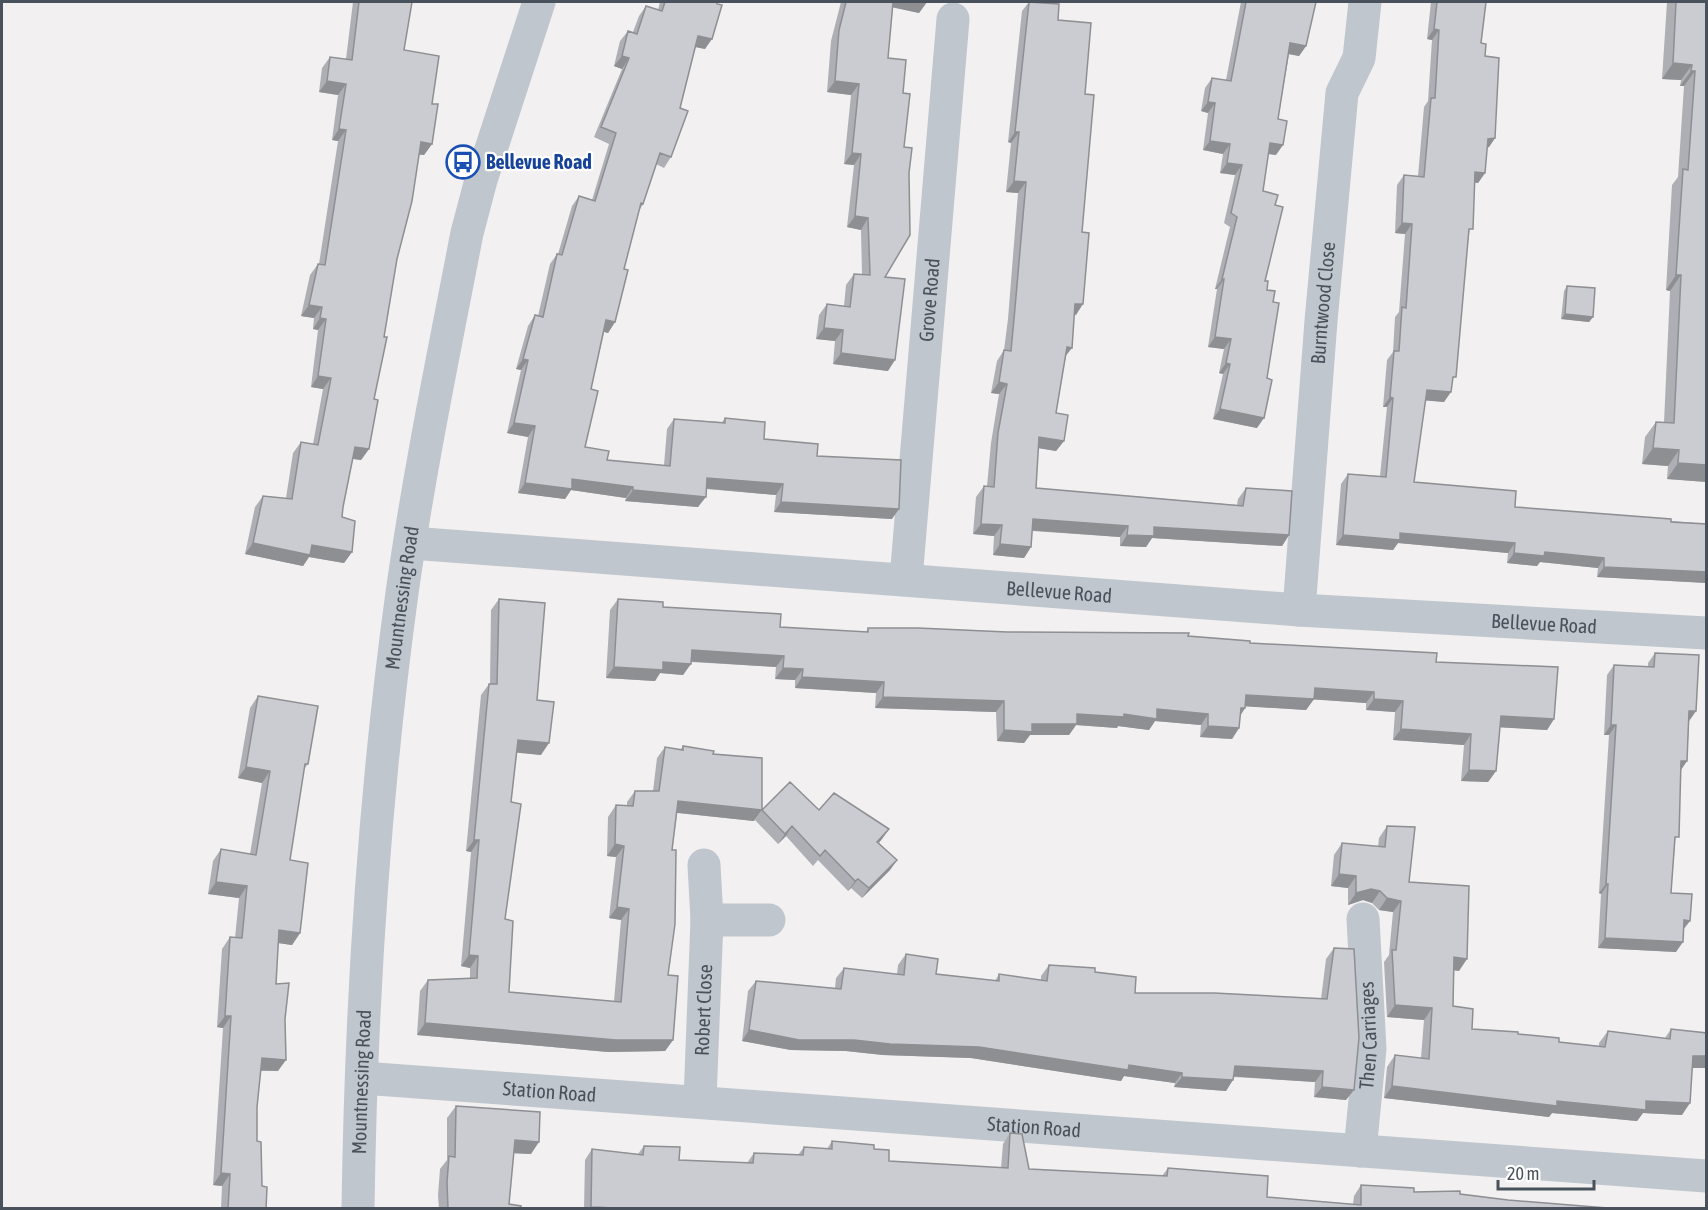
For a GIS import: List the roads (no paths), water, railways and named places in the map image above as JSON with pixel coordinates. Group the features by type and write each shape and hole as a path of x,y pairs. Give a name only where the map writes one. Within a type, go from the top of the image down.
{"street":[{"name":"Mountnessing Road","path":"358,1209 364,967 373,847 389,698 411,543 467,233 494,138 539,2"},
{"name":"Burntwood Close","path":"1299,610 1321,321 1342,93 1359,58 1365,2"},
{"name":"Grove Road","path":"906,579 953,19"},
{"name":"Bellevue Road","path":"411,543 1299,610 1707,633"},
{"name":"Robert Close","path":"700,1100 707,920 704,865"},
{"path":"707,920 768,920"},
{"name":"Then Carriages","path":"1360,1151 1370,1049 1363,920"},
{"name":"Station Road","path":"362,1077 700,1100 1707,1176"}],"place":[{"name":"Bellevue Road","path":"463,162"}]}
